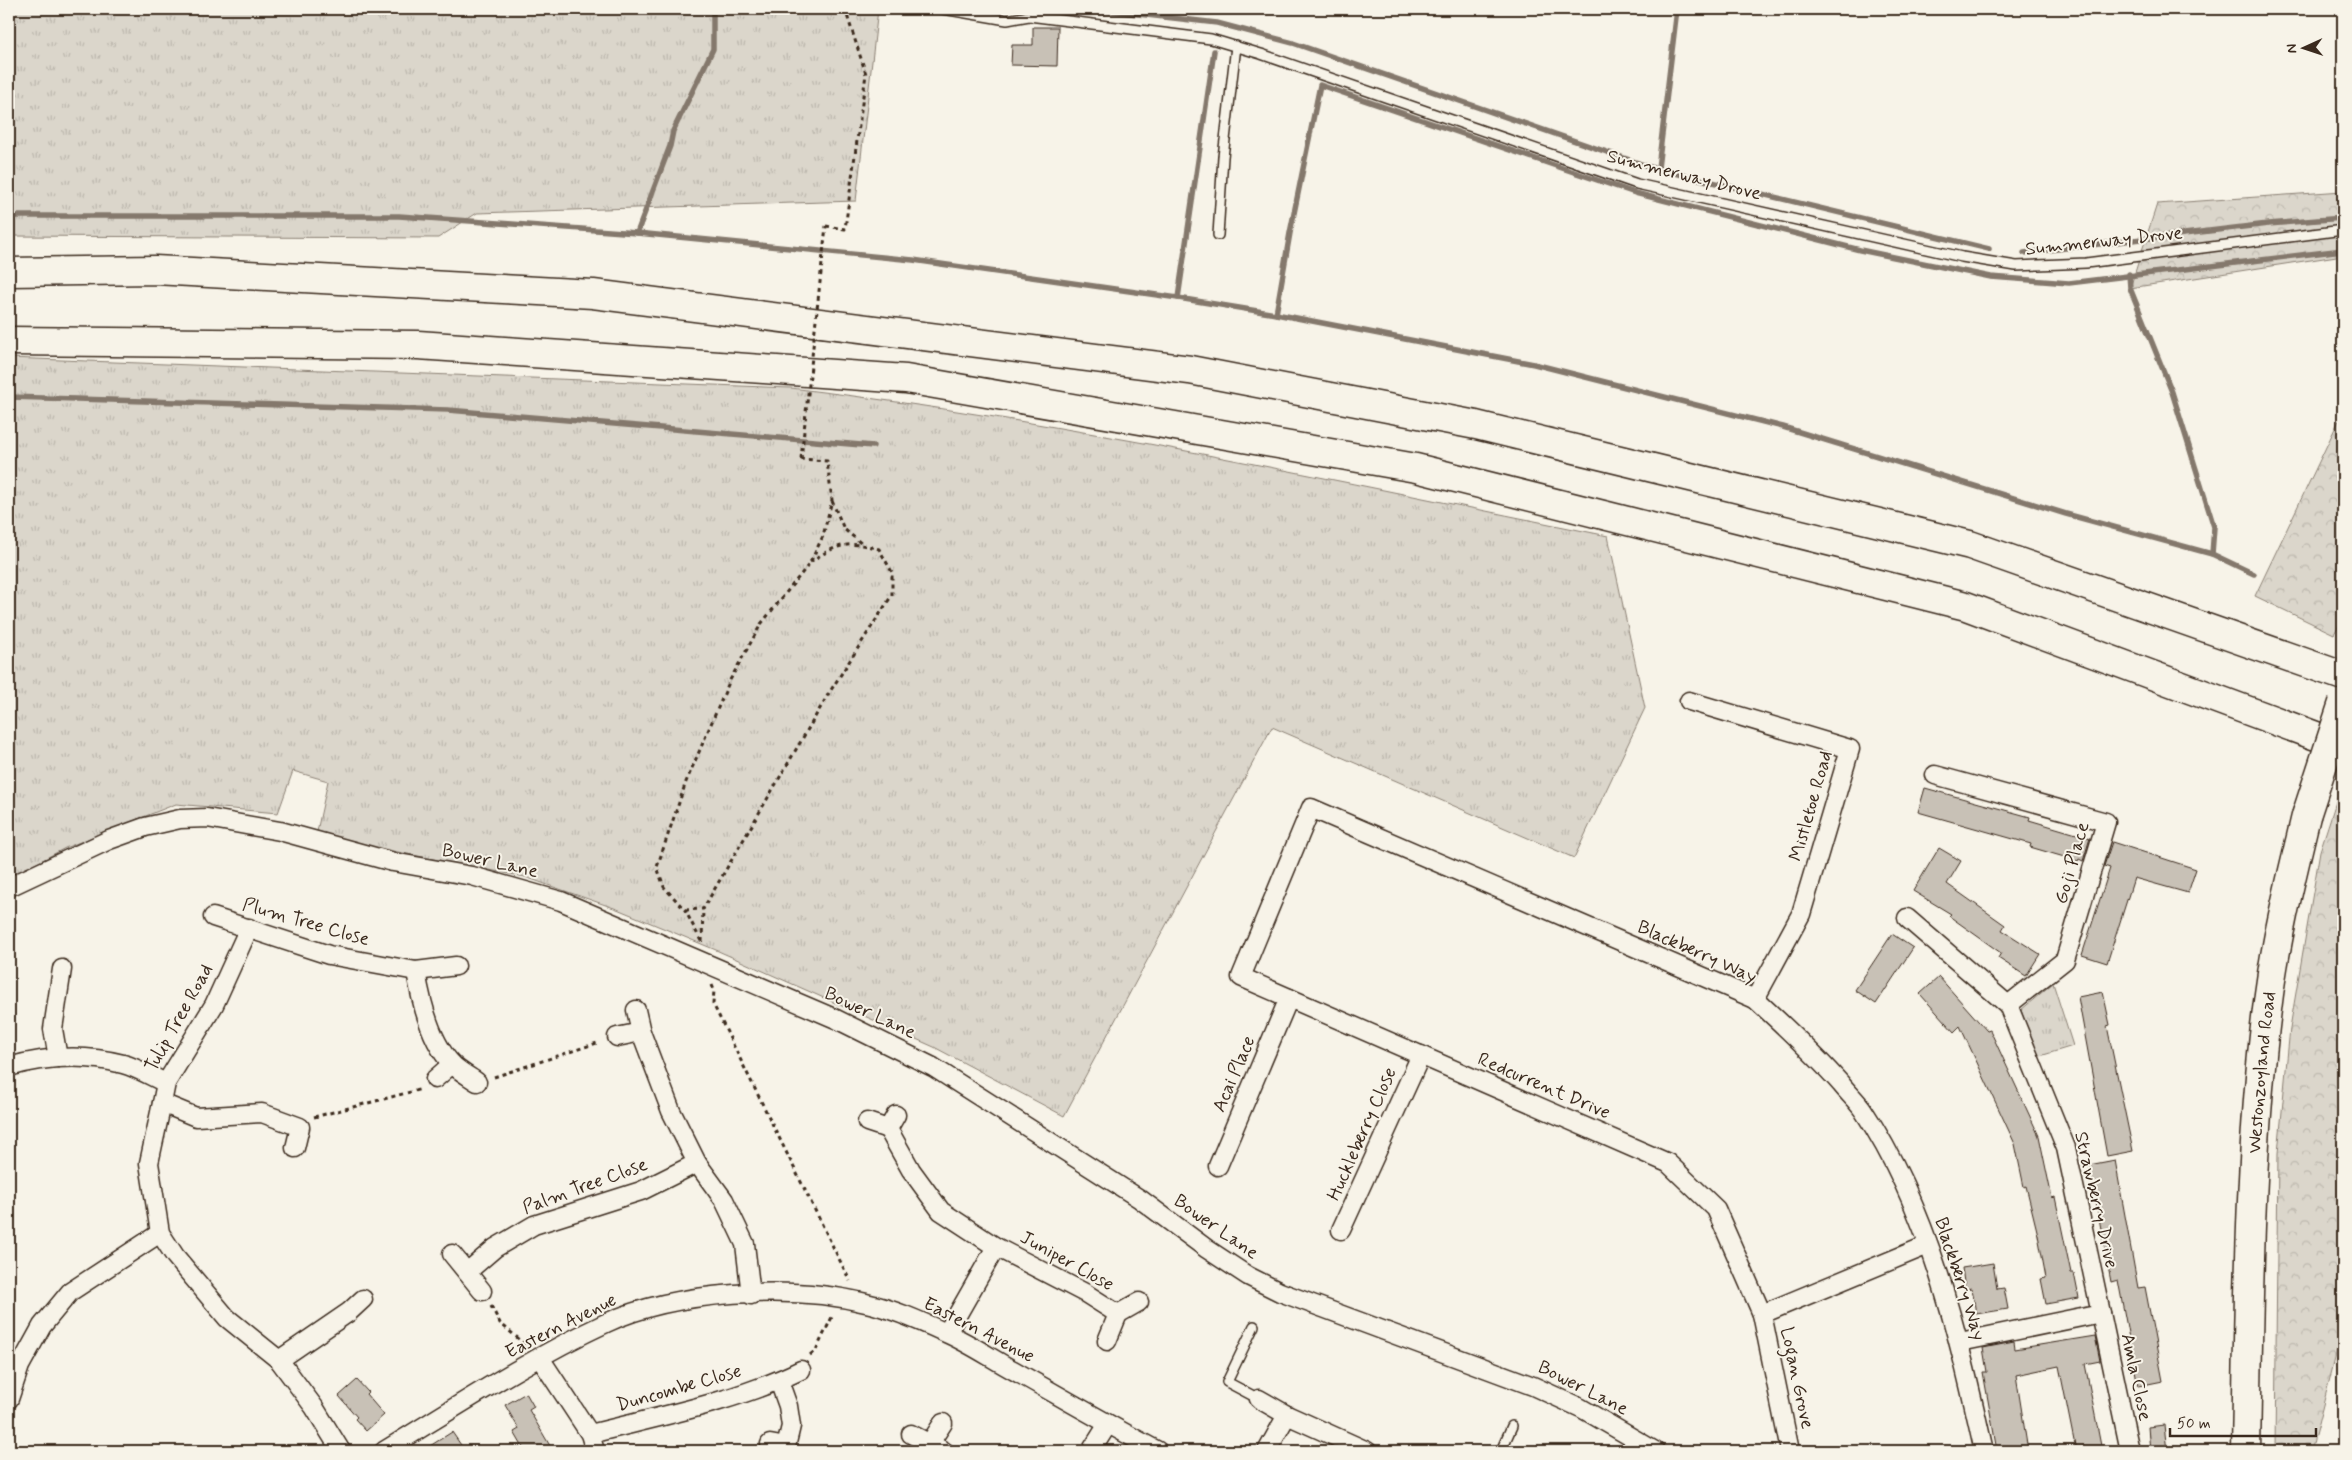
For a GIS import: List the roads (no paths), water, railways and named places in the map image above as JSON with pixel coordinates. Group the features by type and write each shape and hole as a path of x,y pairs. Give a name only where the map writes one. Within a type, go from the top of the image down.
{"main road":[{"path":"9,272 155,270 594,294 1190,370 1476,425 1970,545 2343,676"},
{"path":"9,340 418,345 906,379 1416,468 1966,606 2343,746"},
{"name":"Westonzoyland Road","path":"2246,1451 2252,1198 2261,1069 2269,992 2283,913 2306,816 2343,703"}],"street":[{"name":"Mistletoe Road","path":"1689,701 1850,748 1802,914 1755,1000"},
{"name":"Goji Place","path":"1934,774 2106,822 2065,960 2008,1005"},
{"name":"Blackberry Way","path":"1311,808 1755,1000 1812,1051 1863,1110 1900,1176 1928,1245 1960,1342 1984,1451"},
{"name":"Redcurrent Drive","path":"1311,808 1241,977 1668,1163 1716,1210 1762,1314"},
{"name":"Bower Lane","path":"9,887 109,840 145,827 180,820 207,818 280,831 394,862 472,876 561,901 836,1019 933,1067 1140,1199 1248,1276 1280,1292 1534,1386 1581,1408 1655,1451"},
{"name":"Plum Tree Close","path":"214,917 329,955 416,972 456,966"},
{"name":"Strawberry Drive","path":"1907,918 2008,1005 2066,1148 2101,1312"},
{"name":"Tulip Tree Road","path":"249,928 214,1005 166,1083 149,1163 160,1232 175,1256 227,1318 278,1360 314,1407 342,1451"},
{"path":"58,1058 53,1029 51,985 62,969"},
{"path":"416,972 421,1000 433,1034 452,1064 478,1082"},
{"name":"Acai Place","path":"1218,1166 1289,998"},
{"path":"636,1010 641,1032 671,1111 697,1163 724,1200 745,1244 751,1294"},
{"path":"617,1037 641,1032"},
{"name":"Huckleberry Close","path":"1341,1230 1421,1055"},
{"path":"9,1067 30,1060 81,1056 125,1064 166,1083"},
{"path":"435,1080 452,1064"},
{"name":"Tulip Tree Road","path":"162,1103 196,1116 262,1113 305,1122 295,1148"},
{"name":"Juniper Close","path":"866,1122 892,1122 911,1170 941,1211 996,1247 1085,1293 1118,1314"},
{"name":"Palm Tree Close","path":"467,1272 495,1248 534,1225 641,1191 697,1163"},
{"path":"9,1398 20,1366 42,1326 70,1292 160,1232"},
{"path":"1762,1314 1928,1245"},
{"name":"Juniper Close","path":"948,1333 996,1247"},
{"path":"452,1254 482,1291"},
{"name":"Eastern Avenue","path":"384,1451 540,1358 607,1322 637,1311 671,1302 714,1295 793,1293 845,1299 902,1314 948,1333 1158,1451"},
{"path":"278,1360 354,1319 363,1299"},
{"name":"Juniper Close","path":"1107,1341 1118,1314 1138,1302"},
{"path":"1960,1342 2101,1312"},
{"name":"Amla Close","path":"2101,1312 2130,1451"},
{"name":"Logan Grove","path":"1762,1314 1790,1451"},
{"path":"540,1358 593,1443"},
{"name":"Duncombe Close","path":"593,1443 779,1381 801,1370"},
{"path":"779,1381 788,1406 790,1426 780,1448"},
{"path":"1259,1399 1287,1415 1367,1451"},
{"path":"1267,1451 1287,1415"},
{"path":"911,1434 937,1447 943,1423"},
{"path":"1091,1451 1108,1424"}],"lane":[{"name":"Summerway Drove","path":"943,9 1007,20 1029,16 1211,39 1637,184 1962,258 2016,266 2086,263 2343,230"},
{"path":"1218,235 1223,157 1236,46"},
{"path":"1254,1326 1227,1382 1259,1399"},
{"path":"1501,1451 1512,1426"}],"waterway":[{"path":"637,233 670,146 673,131 713,49 713,9"},
{"path":"1094,9 1217,23 1293,43 1650,167 1989,249"},
{"path":"1658,168 1677,9"},
{"path":"1178,298 1214,51"},
{"path":"1276,314 1290,233 1320,85 1635,193 1860,250 1991,277 2069,283 2343,250"},
{"path":"9,216 399,216 637,233 913,260 1178,298 1276,314 1534,364 1783,427 2066,514 2212,554 2254,574"},
{"path":"2024,253 2268,224 2343,218"},
{"path":"2129,274 2130,288 2172,392 2214,527 2212,554"},
{"path":"9,397 448,410 873,446"}]}
